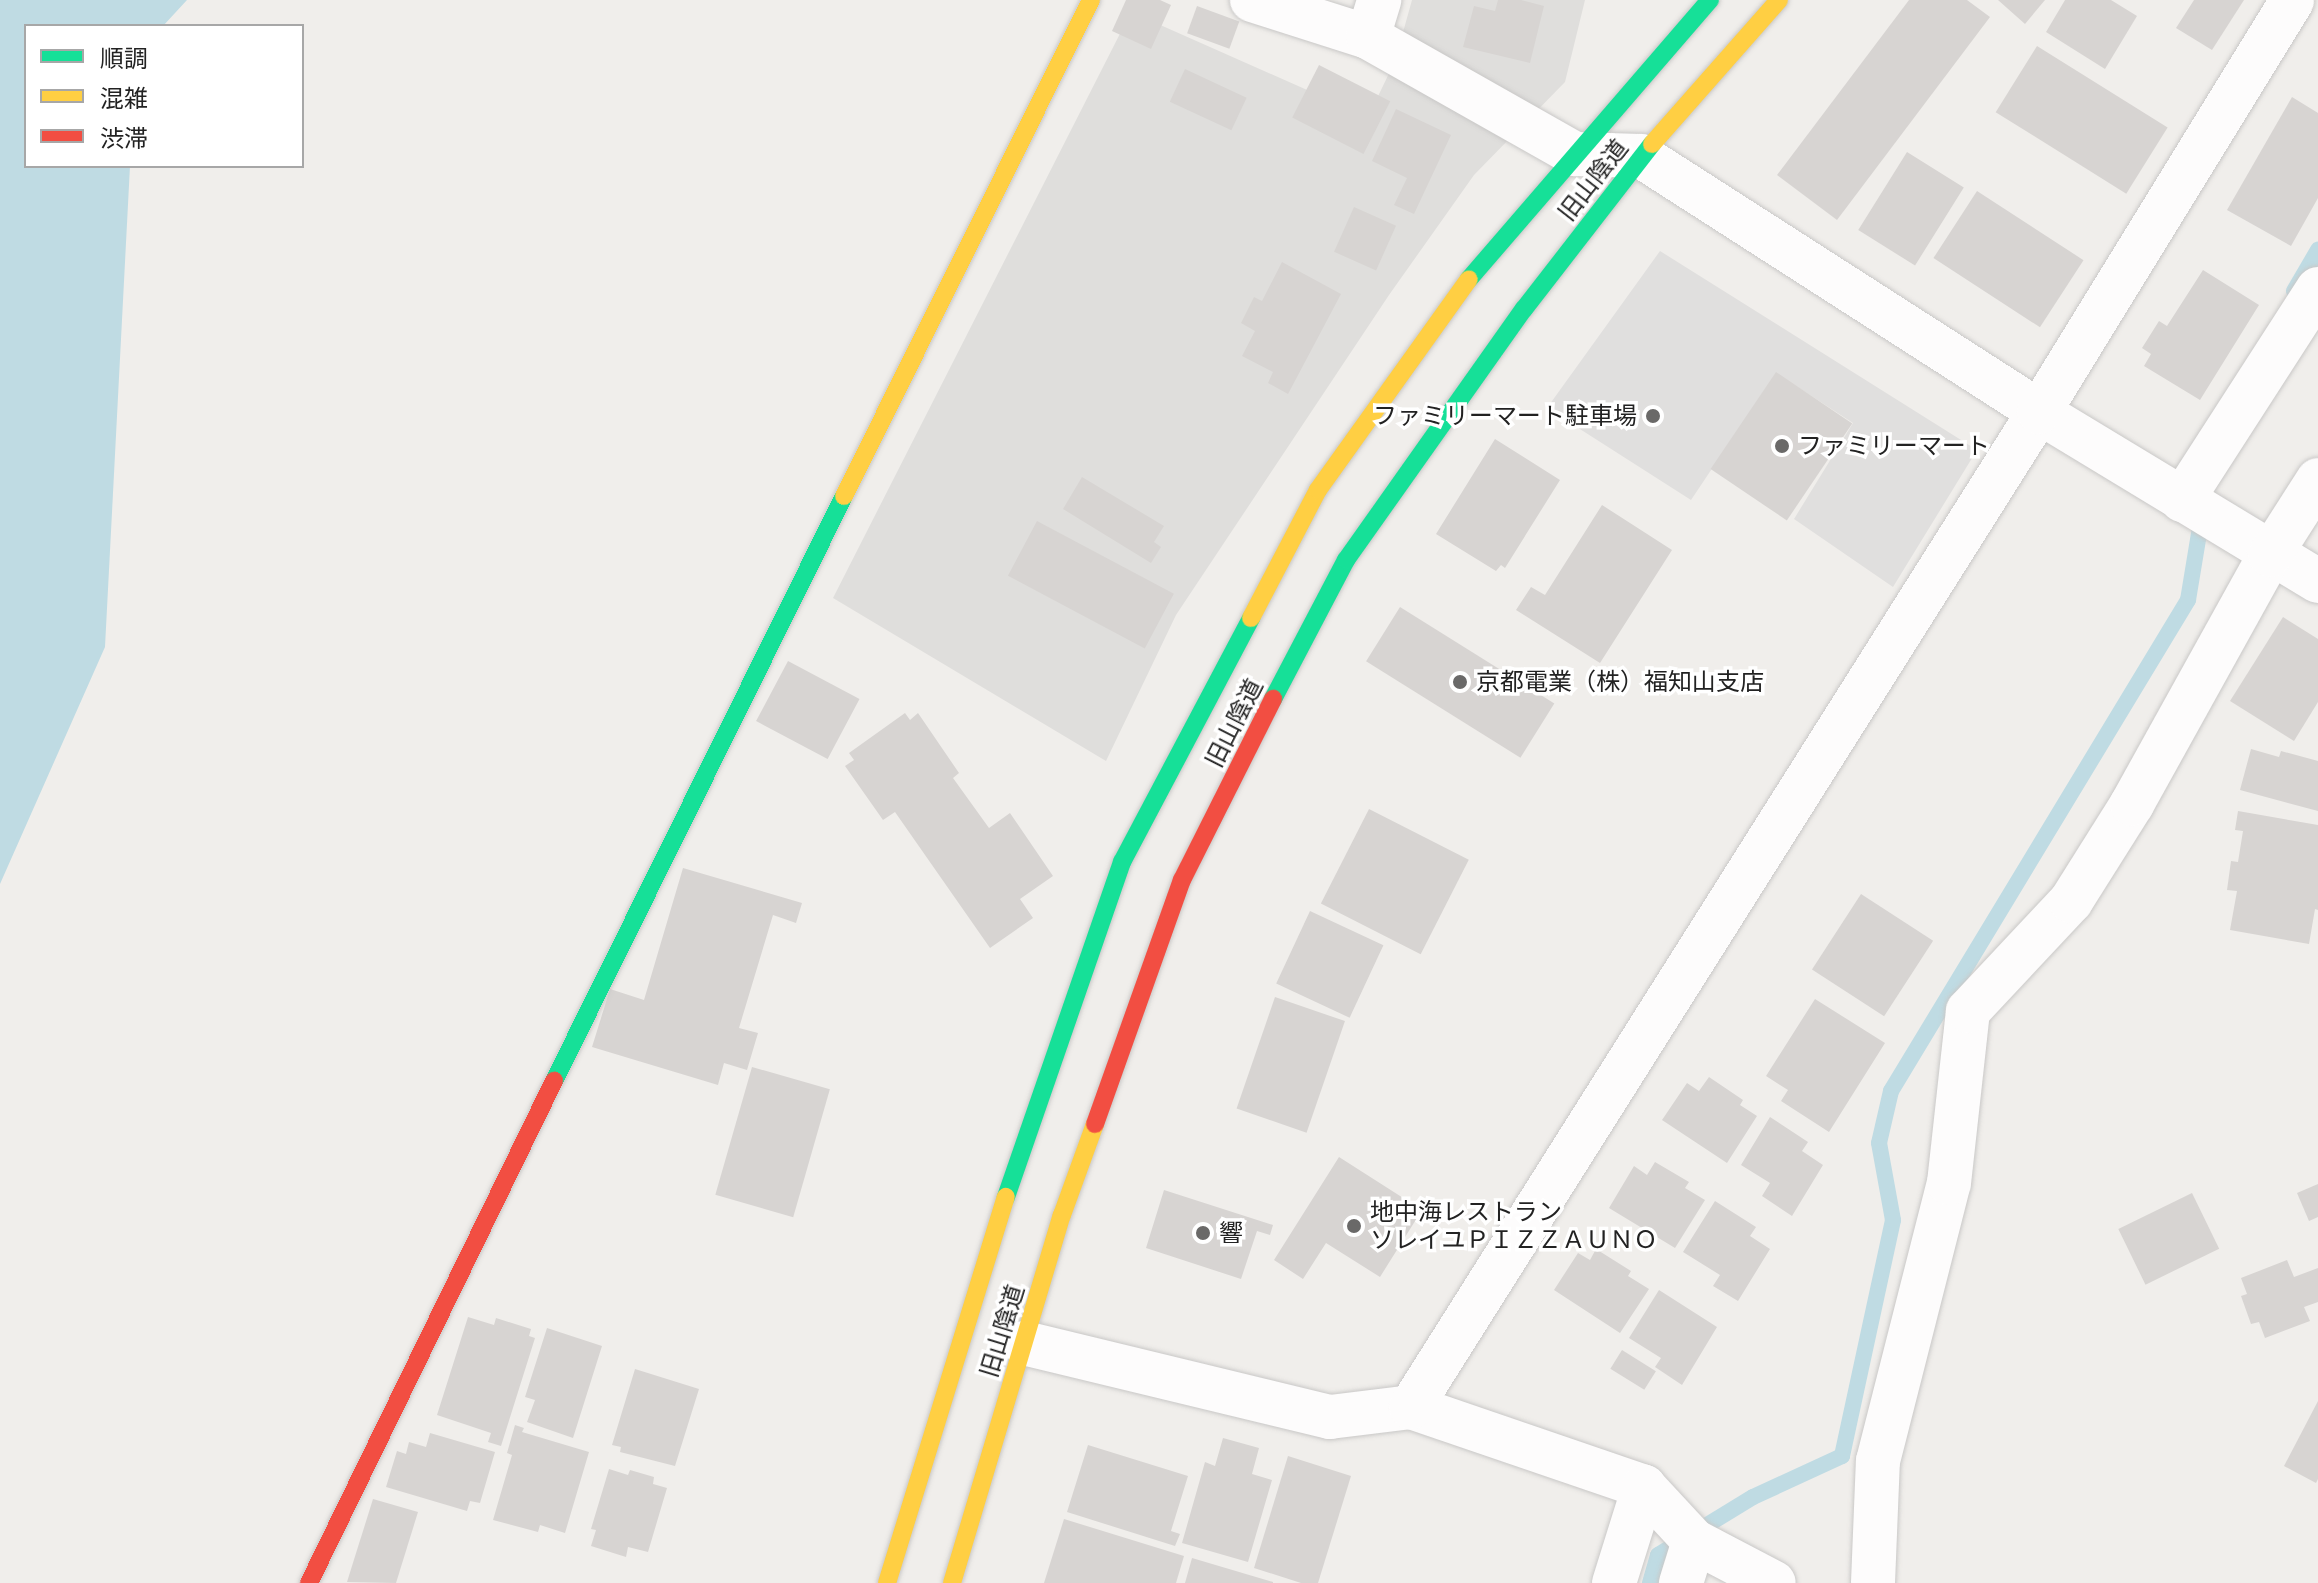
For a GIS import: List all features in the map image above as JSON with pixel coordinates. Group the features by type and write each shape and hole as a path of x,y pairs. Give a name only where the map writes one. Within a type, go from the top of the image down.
{"street":[{"path":"309,1583 500,1189 1091,0"},
{"path":"1252,0 1373,18 1575,154 1641,156 2039,412 2270,555 2318,581"},
{"path":"887,1583 1025,1134 1122,862 1318,490 1485,257 1710,0"},
{"name":"旧山陰道","path":"952,1583 1062,1215 1182,880 1260,724 1346,560 1524,309 1641,156 1779,0"},
{"path":"1411,1407 2039,412 2292,0"},
{"path":"2182,500 2318,289"},
{"path":"1873,1583 1878,1461 1949,1183 1968,1011 2071,901 2132,804 2270,555 2318,480"},
{"path":"1024,1343 1330,1417 1411,1407 1644,1487 1694,1541 1774,1583"},
{"path":"1614,1583 1644,1487"},
{"path":"1681,1583 1694,1541"}],"shaded area":[{"path":"1412,0 1585,0 1565,82 1474,175 1389,295 1176,615 1106,761 833,598 1131,12 1368,117 1395,61"},
{"name":"ファミリーマート駐車場","path":"1660,251 1977,450 1893,587 1794,519 1853,423 1776,373 1691,500 1547,408"}],"water":[{"path":"0,0 187,0 165,24 24,24 24,168 130,168 105,647 0,884"}],"building":[{"path":"1126,0 1160,0 1171,5 1151,49 1112,31"},
{"path":"1498,0 1521,0 1544,6 1530,63 1463,47 1474,6 1495,11"},
{"path":"1909,0 1967,0 1990,17 1837,220 1777,175"},
{"path":"1998,0 2045,0 2025,24"},
{"path":"2065,0 2111,0 2137,16 2105,69 2046,32"},
{"path":"2194,0 2244,0 2212,50 2176,28"},
{"path":"1197,6 1239,21 1229,49 1187,33"},
{"path":"2037,46 2168,128 2126,194 1996,112"},
{"path":"1319,65 1390,101 1363,154 1292,118"},
{"path":"1185,69 1247,98 1231,130 1170,102"},
{"path":"2292,97 2318,113 2318,198 2291,246 2227,210"},
{"path":"1396,109 1451,135 1414,214 1394,205 1407,178 1372,161"},
{"path":"1907,152 1964,188 1915,266 1858,230"},
{"path":"1977,191 2084,260 2040,327 1933,258"},
{"path":"1354,207 1396,226 1376,270 1334,252"},
{"path":"1282,262 1341,294 1288,394 1268,383 1273,372 1242,356 1255,331 1241,323 1254,297 1262,301"},
{"path":"2203,270 2259,305 2200,400 2144,366 2151,354 2142,348 2159,321 2167,326"},
{"name":"ファミリーマート","path":"1776,372 1852,423 1787,520 1711,469"},
{"path":"1495,439 1560,480 1505,568 1501,565 1496,571 1436,534"},
{"path":"1082,477 1164,526 1154,542 1161,547 1151,563 1063,509"},
{"path":"1602,505 1672,550 1600,663 1516,610 1531,587 1545,595"},
{"path":"1037,521 1174,594 1145,649 1008,576"},
{"name":"京都電業（株）福知山支店","path":"1400,607 1554,703 1520,758 1366,661"},
{"path":"2283,617 2318,639 2318,702 2294,741 2230,701"},
{"path":"788,661 860,699 828,759 756,721"},
{"path":"905,713 910,720 918,713 959,773 953,778 989,828 1010,813 1053,876 1020,899 1033,918 990,948 895,812 883,820 845,766 854,760 849,753"},
{"path":"2251,749 2279,757 2281,751 2318,761 2318,811 2240,790"},
{"path":"1369,809 1469,860 1421,954 1321,903"},
{"path":"2238,811 2318,825 2318,910 2315,909 2309,944 2230,930 2237,891 2227,890 2231,861 2238,862 2243,831 2235,830"},
{"path":"683,868 802,903 796,923 773,915 739,1028 758,1033 747,1070 724,1063 718,1085 592,1047 610,989 644,1000"},
{"path":"1861,894 1933,941 1884,1016 1812,969"},
{"path":"1310,911 1383,945 1350,1018 1276,984"},
{"path":"1275,997 1345,1021 1307,1133 1237,1109"},
{"path":"1815,999 1885,1043 1829,1132 1781,1101 1788,1090 1766,1076"},
{"path":"752,1067 830,1089 793,1217 715,1195"},
{"path":"1709,1077 1743,1100 1740,1105 1757,1116 1727,1163 1662,1120 1687,1083 1699,1091"},
{"path":"1770,1117 1808,1142 1802,1151 1823,1165 1792,1216 1762,1196 1770,1183 1741,1165"},
{"name":"地中海レストラン ソレイユＰＩＺＺＡＵＮＯ","path":"1339,1157 1422,1210 1380,1277 1326,1243 1303,1279 1274,1260"},
{"path":"1655,1162 1689,1182 1685,1188 1705,1200 1675,1248 1609,1208 1634,1166 1647,1175"},
{"path":"2318,1184 2318,1217 2309,1221 2297,1193"},
{"name":"響","path":"1164,1190 1273,1225 1270,1235 1257,1231 1241,1279 1146,1248"},
{"path":"2192,1193 2219,1249 2145,1285 2118,1229"},
{"path":"1715,1201 1756,1227 1750,1236 1770,1249 1738,1301 1713,1286 1720,1275 1683,1252"},
{"path":"1596,1249 1631,1271 1628,1276 1649,1289 1620,1333 1554,1290 1578,1253 1590,1260"},
{"path":"2287,1260 2294,1277 2318,1268 2318,1302 2304,1307 2310,1321 2265,1338 2259,1322 2251,1324 2241,1296 2247,1294 2241,1278"},
{"path":"1659,1290 1717,1327 1682,1385 1655,1367 1661,1358 1629,1338"},
{"path":"468,1317 494,1325 496,1318 531,1329 529,1336 535,1338 501,1446 488,1442 491,1433 437,1415"},
{"path":"547,1328 602,1346 573,1438 527,1422 535,1400 525,1397"},
{"path":"1622,1350 1656,1371 1644,1390 1610,1369"},
{"path":"635,1369 699,1389 675,1466 620,1452 621,1447 612,1445"},
{"path":"2318,1401 2318,1479 2316,1483 2284,1466"},
{"path":"515,1425 524,1428 522,1432 589,1452 565,1533 540,1525 538,1532 493,1520 512,1455 507,1453"},
{"path":"430,1433 495,1452 480,1503 470,1501 467,1511 386,1487 397,1451 406,1454 409,1442 426,1447"},
{"path":"1223,1438 1259,1448 1252,1474 1272,1480 1248,1562 1182,1543 1205,1462 1215,1466"},
{"path":"1088,1445 1188,1476 1171,1531 1180,1534 1175,1546 1067,1512"},
{"path":"1288,1456 1351,1476 1318,1583 1301,1583 1254,1568"},
{"path":"609,1469 628,1475 630,1470 654,1477 653,1484 667,1488 648,1552 628,1547 626,1557 591,1546 596,1530 591,1529"},
{"path":"373,1499 418,1512 396,1583 347,1582"},
{"path":"1064,1519 1184,1556 1176,1583 1044,1583"},
{"path":"1192,1558 1273,1582 1273,1583 1185,1583"}],"waterway":[{"path":"2294,291 2318,250"},
{"path":"1650,1583 1658,1555 1753,1497 1842,1456 1893,1220 1879,1143 1891,1091 2188,600 2202,515"}],"traffic: fast":[{"path":"1469,279 1710,0"},
{"path":"1273,699 1346,560 1524,309 1652,144"},
{"path":"554,1081 844,496"},
{"path":"1006,1197 1122,862 1251,618"}],"traffic: slow":[{"path":"844,496 1091,0"},
{"path":"1652,144 1779,0"},
{"path":"1251,618 1318,490 1469,279"},
{"path":"952,1583 1062,1215 1095,1124"},
{"path":"887,1583 1006,1197"}],"traffic: jam":[{"path":"1095,1124 1182,880 1273,699"},
{"path":"309,1583 554,1081"}],"place":[{"name":"ファミリーマート駐車場","path":"1653,416"},
{"name":"ファミリーマート","path":"1782,446"},
{"name":"京都電業（株）福知山支店","path":"1460,682"},
{"name":"地中海レストラン ソレイユＰＩＺＺＡＵＮＯ","path":"1354,1226"},
{"name":"響","path":"1203,1233"}]}
